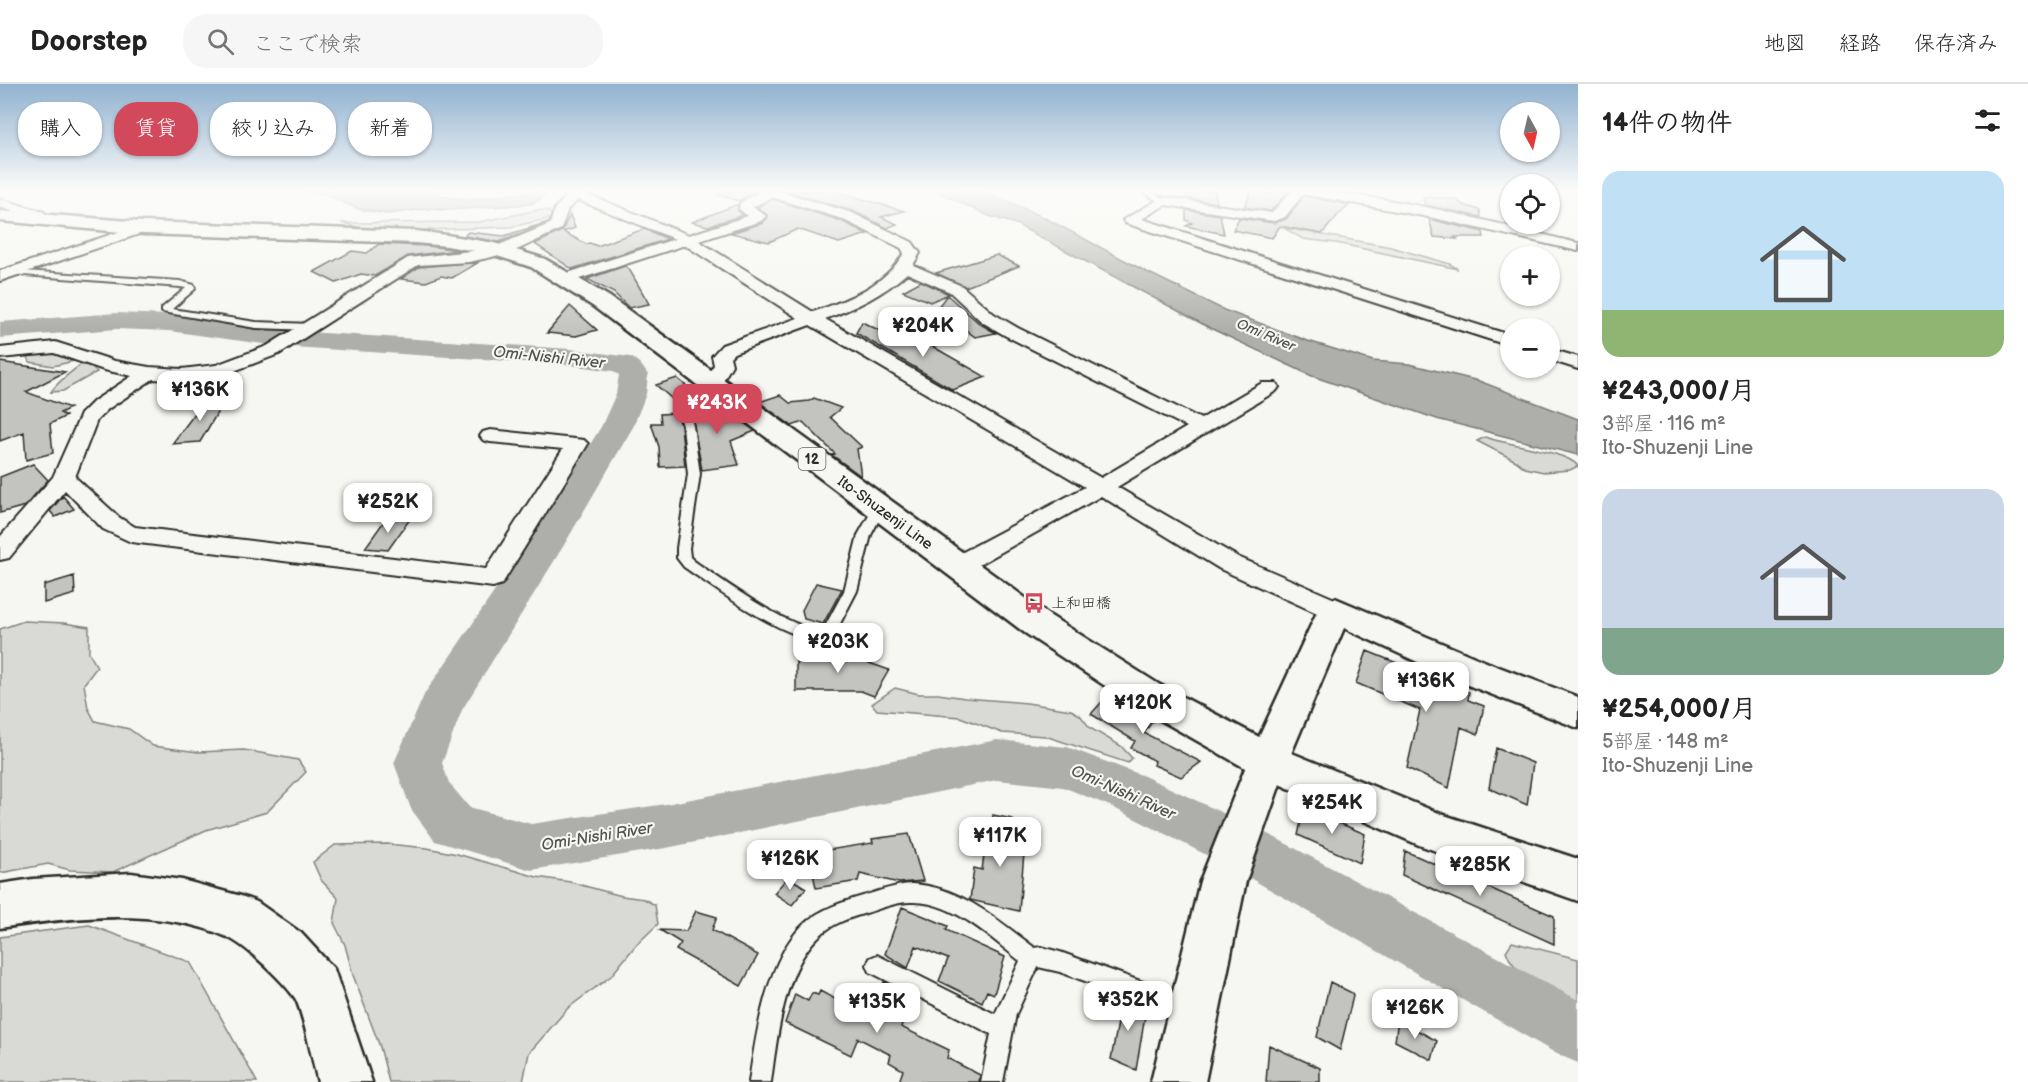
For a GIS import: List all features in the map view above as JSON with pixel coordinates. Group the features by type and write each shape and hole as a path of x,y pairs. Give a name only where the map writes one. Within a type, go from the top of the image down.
{"main road":[{"name":"Ito-Shuzenji Line","path":"422,238 456,241 498,251 541,264 567,278 1037,624 1147,695 1268,761 1434,831 1578,880"},
{"path":"1178,1082 1223,881 1268,761 1335,610 1478,674 1578,713"},
{"path":"0,906 33,901 131,895 182,902 241,918 284,950 317,986 345,1082"}],"street":[{"path":"4,273 113,238"},
{"path":"0,353 55,347 111,366 150,373 201,374 241,363 273,350 413,261 431,257 467,257 498,251 511,248 532,238"},
{"path":"682,238 813,318 1229,563 1335,610"},
{"path":"567,278 696,238"},
{"path":"716,388 723,365 721,356 728,349 750,339 813,318 881,287 894,278 912,253 907,245 892,238"},
{"path":"1185,238 1500,338"},
{"path":"1537,238 1578,247"},
{"path":"903,267 946,283 988,318 1012,332 1202,427"},
{"path":"1560,357 1578,363"},
{"path":"0,552 63,479 88,418 101,405 150,373"},
{"path":"957,566 1101,487 1269,387"},
{"path":"63,479 74,485 116,529 131,534 494,578 577,444 490,436"}],"lane":[{"path":"4,273 180,284 191,287 191,289 165,310 256,325 310,328"},
{"path":"716,388 683,409 688,426 694,474 683,548 684,558 689,564 773,618 809,635 821,638 827,635 846,601 853,583 868,522 879,508"},
{"path":"760,1082 769,1024 792,954 810,930 839,912 889,897 917,893 947,902 983,921 1032,958 1041,957 1060,962 1195,1011"},
{"path":"992,1082 1006,1013 1032,958"},
{"path":"877,965 1003,1029"}],"shaded area":[{"path":"1301,238 1338,238 1391,247 1450,264 1458,269 1336,243"},
{"path":"52,352 74,361 53,366 30,362 28,358 30,354"},
{"path":"80,365 88,365 97,372 63,391 51,392 61,381"},
{"path":"1485,437 1562,456 1578,466 1570,470 1544,472 1525,468 1477,441"},
{"path":"24,621 89,627 89,653 97,667 84,684 88,708 95,721 129,729 153,746 198,752 244,750 298,760 306,772 267,812 206,830 113,872 70,870 48,864 0,873 0,629"},
{"path":"895,688 919,694 1027,703 1071,710 1080,715 1090,728 1121,746 1132,758 1128,763 1045,736 1002,733 960,717 877,710 872,704"},
{"path":"387,844 457,854 537,877 644,899 655,905 658,924 636,945 611,976 568,1008 529,1053 523,1082 389,1082 380,1047 353,975 345,945 334,923 338,898 321,880 313,862 335,845"},
{"path":"89,925 190,962 257,1082 0,1082 0,937"},
{"path":"1512,942 1578,959 1578,1001 1536,982 1518,969 1506,951"}],"water":[{"name":"Omi River","path":"1041,238 1082,238 1224,310 1308,341 1373,361 1409,364 1479,381 1578,419 1578,455 1437,419 1312,376 1210,328"}],"building":[{"path":"473,238 510,238 499,242"},
{"path":"548,238 574,238 586,244 597,246 620,238 668,239 572,269 535,244"},
{"path":"750,238 779,238 769,242"},
{"path":"823,238 856,238 839,243"},
{"path":"379,244 458,250 408,256 375,276 361,274 336,283 314,272 352,251 367,253"},
{"path":"997,255 1019,266 966,287 936,273"},
{"path":"479,262 452,278 441,276 426,282 401,279 419,267"},
{"path":"625,266 649,304 629,308 614,293 587,279"},
{"path":"921,281 949,294 930,302 903,291"},
{"path":"947,295 980,324 996,333 975,337 937,308"},
{"path":"570,306 597,330 576,336 547,333"},
{"path":"862,322 897,339 908,334 918,338 986,377 953,390 856,333"},
{"path":"0,362 65,372 26,392 70,408 60,413 66,416 50,424 53,453 26,460 24,432 0,441"},
{"path":"677,378 696,394 686,398 679,405 656,385"},
{"path":"780,395 790,403 809,401 814,398 841,408 830,417 862,447 857,449 861,476 832,455 835,454 803,422 792,426 759,402"},
{"path":"226,398 200,442 172,444 205,400"},
{"path":"714,401 724,413 729,412 755,431 731,441 739,465 702,470 691,411 696,406"},
{"path":"677,413 681,426 685,466 660,467 659,447 651,423 661,423 660,414"},
{"path":"33,464 48,480 25,506 0,513 0,477"},
{"path":"63,496 74,509 55,517 50,511"},
{"path":"387,517 410,519 388,550 365,548"},
{"path":"74,576 75,594 44,603 44,585"},
{"path":"816,583 842,589 823,624 804,619 802,610"},
{"path":"827,648 889,670 874,696 861,691 796,691 796,662 805,662 805,657 819,657"},
{"path":"1367,651 1469,692 1468,700 1484,706 1478,734 1461,727 1449,788 1407,768 1420,710 1356,683"},
{"path":"1109,694 1118,700 1120,698 1154,719 1144,733 1201,762 1181,777 1154,765 1155,761 1131,748 1135,741 1091,714"},
{"path":"1496,748 1533,763 1527,805 1489,788"},
{"path":"1304,808 1365,834 1360,863 1298,835"},
{"path":"993,815 1013,819 1013,839 1025,842 1019,911 970,900 974,868 982,870 987,833 992,835"},
{"path":"909,834 923,881 899,883 860,874 858,881 816,888 809,853 873,843 872,839"},
{"path":"1405,851 1554,916 1554,944 1402,875"},
{"path":"788,877 806,888 792,905 774,893"},
{"path":"902,907 948,926 946,930 1005,957 994,994 987,991 982,1002 939,981 948,959 916,946 908,968 885,954"},
{"path":"696,911 717,917 712,930 758,955 741,986 676,950 681,943 660,930 686,931"},
{"path":"884,982 912,999 901,1027 949,1050 947,1058 980,1075 979,1082 899,1082 903,1070 889,1062 891,1055 858,1038 851,1055 785,1023 795,994 808,1001 812,993 818,995 820,991 835,999 838,993 873,1009"},
{"path":"1330,982 1352,993 1353,996 1340,1050 1317,1037"},
{"path":"1114,996 1146,1010 1136,1070 1111,1059 1119,1018 1111,1014"},
{"path":"1398,1020 1437,1041 1432,1060 1395,1041"},
{"path":"1269,1045 1320,1068 1320,1082 1266,1082"}],"waterway":[{"name":"Omi-Nishi River","path":"0,330 117,321 169,323 277,338 570,357 620,363 628,367 634,375 631,394 617,427 545,545 441,705 418,763 428,794 453,825 531,847 666,826 997,760 1067,767 1127,791 1254,853 1578,1033"}],"place":[{"name":"上和田橋","path":"1034,603"}]}
